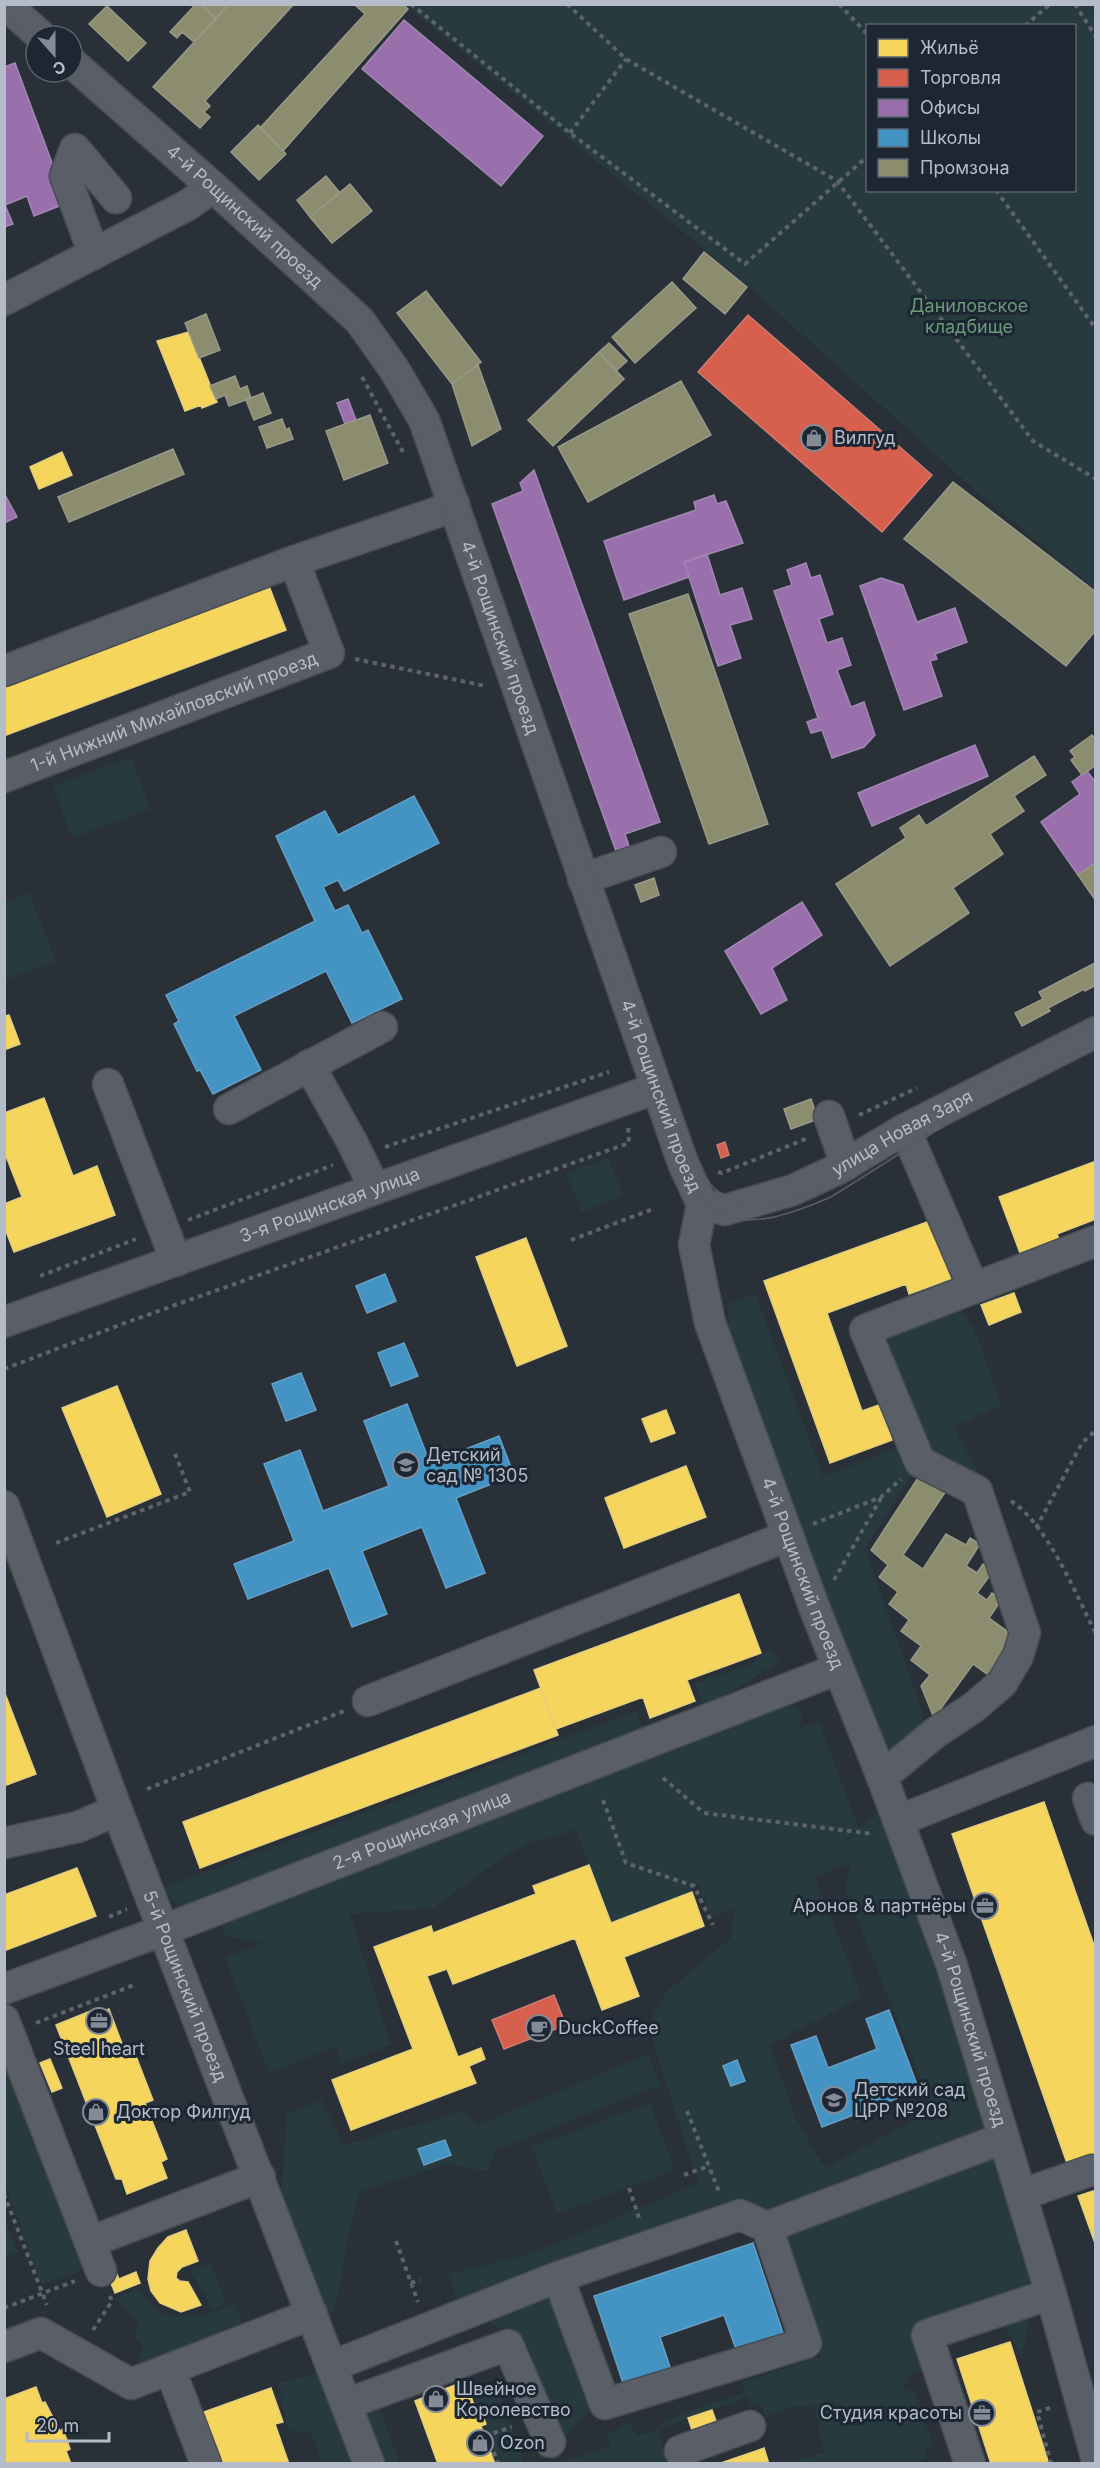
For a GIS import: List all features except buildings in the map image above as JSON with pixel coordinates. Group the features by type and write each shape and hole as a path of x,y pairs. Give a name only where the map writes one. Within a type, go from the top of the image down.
{"street":[{"path":"5,4 28,24"},
{"name":"4-й Рощинский проезд","path":"84,74 360,321 393,369 423,420 683,1163 702,1204 694,1245 710,1323 838,1669 882,1777 886,1828 952,1966 1051,2294 1095,2457"},
{"path":"93,254 65,176 75,149 116,198"},
{"path":"4,300 188,205 213,187"},
{"path":"4,671 294,561 435,513 454,504"},
{"name":"1-й Нижний Михайловский проезд","path":"4,777 329,653 294,561"},
{"path":"584,879 661,852"},
{"path":"229,1109 382,1028"},
{"name":"улица Новая Заря","path":"702,1204 725,1210 793,1190 846,1165 905,1129 1095,1032"},
{"path":"309,1065 359,1155 375,1189"},
{"path":"108,1084 176,1261"},
{"name":"3-я Рощинская улица","path":"4,1322 657,1088"},
{"path":"831,1122 846,1165"},
{"path":"905,1129 973,1287"},
{"path":"882,1777 935,1733 974,1707 1002,1683 1018,1656 1025,1633 977,1491 920,1462 865,1330 1095,1241"},
{"name":"5-й Рощинский проезд","path":"4,1506 117,1810 369,2463"},
{"path":"368,1701 788,1536"},
{"name":"2-я Рощинская улица","path":"4,1989 164,1930 838,1669"},
{"path":"886,1828 1095,1741"},
{"path":"4,1843 78,1827 117,1810"},
{"path":"7,2027 101,2271"},
{"path":"332,2366 558,2277 740,2215 767,2227 1004,2138"},
{"path":"1021,2194 1092,2170"},
{"path":"90,2242 260,2177"},
{"path":"558,2277 605,2404 806,2343 767,2227"},
{"path":"970,2463 927,2335 1051,2294"},
{"path":"4,2347 41,2333 131,2384 312,2314"},
{"path":"346,2404 508,2345 550,2442"},
{"path":"170,2369 206,2463"},
{"path":"679,2450 750,2426"}],"path":[{"path":"411,4 570,133 745,264 866,157"},
{"path":"567,4 626,59 837,181 1033,441 1095,479"},
{"path":"839,4 866,33"},
{"path":"1027,24 1050,4"},
{"path":"1075,4 1095,37"},
{"path":"570,133 626,59"},
{"path":"997,192 1095,329"},
{"path":"358,370 408,462"},
{"path":"329,653 496,688"},
{"path":"36,1277 359,1155 615,1070"},
{"path":"713,1171 722,1173 831,1122 923,1085"},
{"path":"4,1369 136,1319 629,1143"},
{"path":"571,1240 652,1209"},
{"path":"1036,1528 1082,1443 1095,1430"},
{"path":"56,1543 190,1492 174,1451"},
{"path":"833,1583 881,1497 910,1468 920,1462"},
{"path":"977,1491 996,1491 1019,1506 1058,1558 1095,1634"},
{"path":"788,1536 881,1497"},
{"path":"147,1789 368,1701"},
{"path":"663,1778 704,1813 886,1828"},
{"path":"603,1800 626,1863 694,1886 713,1925"},
{"path":"110,1917 128,1909"},
{"path":"7,2027 134,1985"},
{"path":"687,2111 722,2198"},
{"path":"684,2175 709,2166"},
{"path":"628,2188 632,2197"},
{"path":"4,2193 43,2294"},
{"path":"396,2241 428,2328"},
{"path":"4,2308 101,2271 112,2301 77,2353"},
{"path":"411,2283 420,2280"},
{"path":"1051,2463 1036,2412 1056,2406"},
{"path":"485,2436 488,2435 498,2463"}],"green space":[{"name":"Даниловское кладбище","path":"405,5 1095,5 1095,589 983,497 736,275"},
{"path":"131,757 150,809 72,838 53,786"},
{"path":"29,893 56,961 5,981 5,902"},
{"path":"608,1158 623,1195 582,1212 566,1174"},
{"path":"948,1285 979,1340 1001,1405 954,1427 978,1472 928,1462 914,1472 865,1549 923,1713 923,1727 884,1765 769,1462 729,1331 728,1304 755,1293 823,1476 900,1447 852,1318"},
{"path":"770,1649 779,1662 705,1709 695,1683 749,1665"},
{"path":"784,1702 802,1712 800,1728 819,1721 859,1829 877,1813 936,1967 1036,2278 1022,2357 993,2306 912,2335 926,2370 908,2375 909,2381 903,2384 906,2391 913,2389 934,2446 924,2449 927,2458 912,2463 789,2463 824,2452 814,2407 794,2406 766,2416 760,2404 751,2404 748,2397 657,2430 665,2420 746,2392 742,2382 821,2356 784,2258 743,2227 719,2204 545,2275 595,2405 560,2442 507,2332 459,2305 448,2274 536,2252 698,2183 648,2026 665,1993 730,1939 735,1908 712,1916 697,1882 692,1892 611,1923 576,1830 531,1842 504,1856 434,1908 350,1914 391,2045 341,2064 337,2047 269,2073 225,1957 263,1943 225,1936 219,1919","holes":["851,1863 845,1889 933,2110 825,2168 796,2119 770,2045 862,1997 815,1877"]},
{"path":"636,1711 645,1732 182,1913 163,1888"},
{"path":"4,2039 93,2265 42,2285 5,2186"},
{"path":"648,2054 660,2085 496,2150 487,2171 447,2164 360,2192 349,2232 339,2293 327,2326 280,2213 287,2113 321,2100 344,2145 464,2111 478,2125"},
{"path":"650,2103 675,2170 557,2214 532,2147"},
{"path":"4,2218 18,2252 5,2257 4,2257"},
{"path":"211,2263 226,2304 213,2309 190,2271"},
{"path":"139,2288 155,2309 167,2315 193,2315 197,2318 235,2303 246,2331 153,2367 138,2361 143,2347 134,2335 139,2321 115,2299"},
{"path":"323,2372 379,2408 400,2463 322,2463 311,2432 288,2431 278,2383"},
{"path":"511,2380 515,2390 500,2397 524,2463 497,2463 475,2400 485,2398 483,2391"},
{"path":"629,2421 636,2436 657,2430 671,2463 561,2463 561,2461 610,2447 606,2435"}],"tram line":[{"path":"24,4 46,24"},
{"path":"4,15 24,32"},
{"path":"84,58 368,315 403,363 433,415 459,482 682,1136 708,1182 723,1195 739,1203 757,1206 777,1204 826,1187 983,1078 1096,1021"},
{"path":"81,84 351,327 386,375 414,425 668,1141 682,1172 697,1194 713,1210 732,1218 752,1220 775,1217 831,1197 991,1096 1096,1043"}],"place":[{"name":"Вилгуд","path":"814,438"},
{"name":"Детский сад № 1305","path":"406,1465"},
{"name":"Аронов & партнёры","path":"985,1906"},
{"name":"Steel heart","path":"99,2021"},
{"name":"DuckCoffee","path":"539,2028"},
{"name":"Детский сад ЦРР №208","path":"834,2100"},
{"name":"Доктор Филгуд","path":"96,2112"},
{"name":"Швейное Королевство","path":"436,2399"},
{"name":"Студия красоты","path":"982,2413"},
{"name":"Ozon","path":"480,2443"}]}
